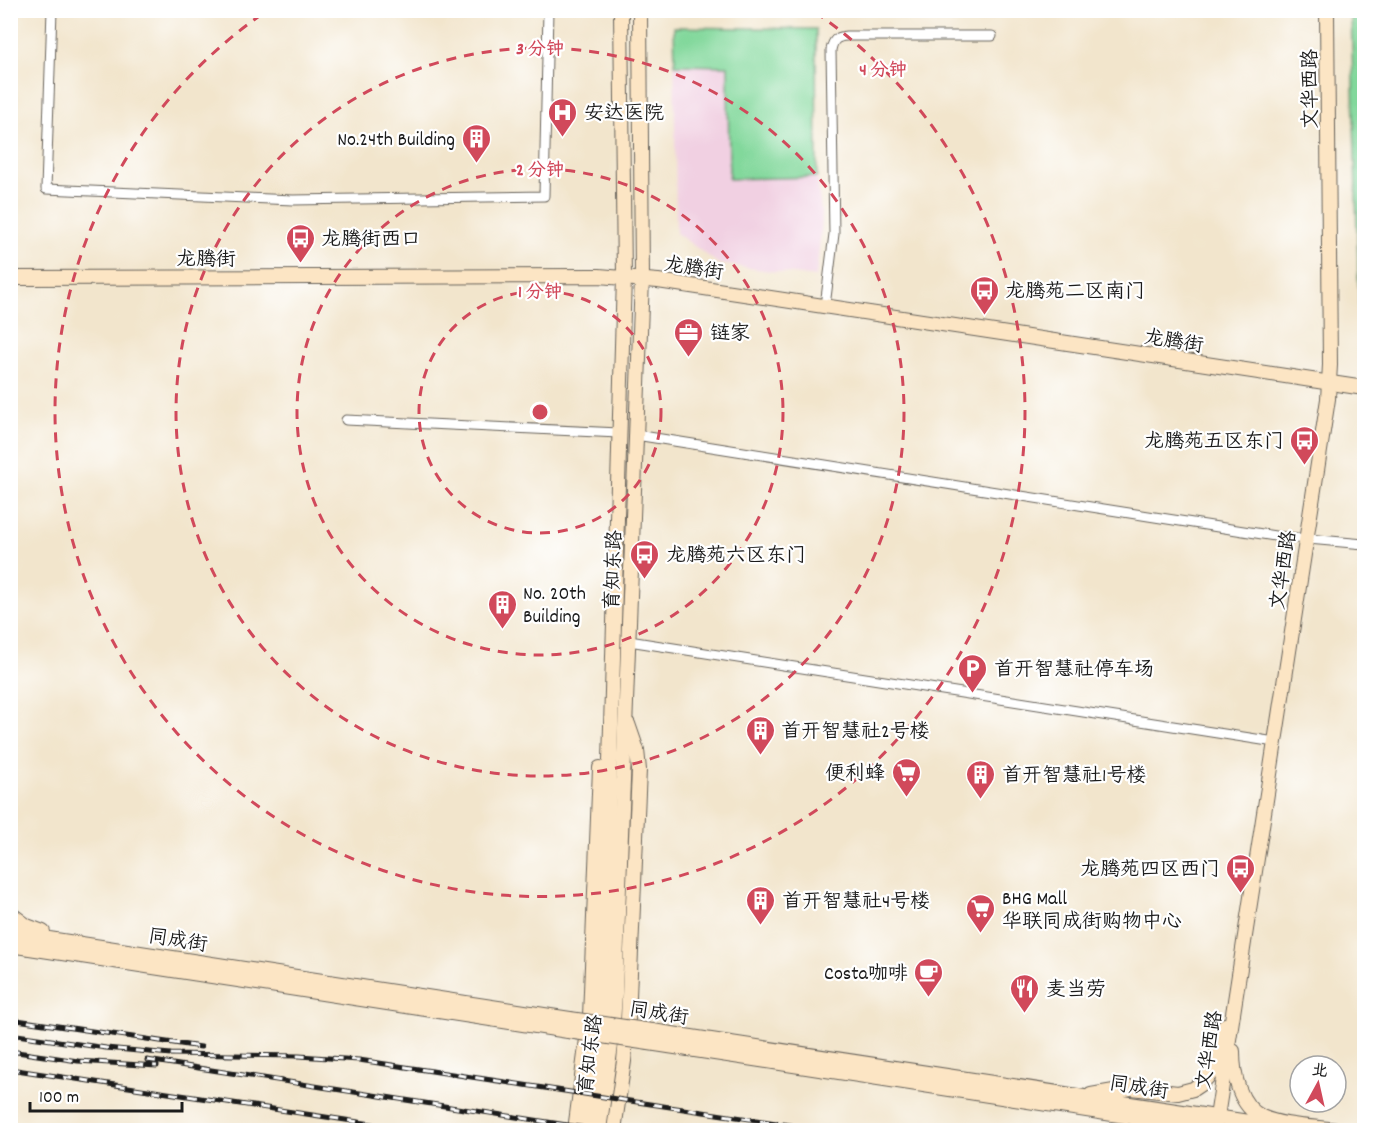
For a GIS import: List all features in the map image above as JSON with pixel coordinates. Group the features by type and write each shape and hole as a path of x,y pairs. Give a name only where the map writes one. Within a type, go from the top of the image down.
{"main road":[{"name":"育知东路","path":"586,1131 597,1057 602,993 611,707 624,277 621,10"},
{"name":"育知东路","path":"599,1131 612,1038 615,993 642,279 640,10"},
{"name":"文华西路","path":"1217,1126 1330,383 1328,10"},
{"name":"龙腾街","path":"10,278 624,277 1365,388"},
{"path":"575,1131 590,1016 600,766 611,707"},
{"path":"614,1131 628,1019 639,770 637,750 627,719 626,708"},
{"path":"10,913 22,923 40,932 98,941 141,953"},
{"name":"同成街","path":"10,933 569,1025"},
{"name":"同成街","path":"10,945 650,1037 1217,1126 1301,1131"},
{"path":"1068,1095 1093,1095 1131,1088 1178,1093 1197,1087 1207,1078 1214,1065 1238,983"},
{"path":"1233,1018 1235,1073 1241,1093 1251,1108 1258,1115 1269,1120 1336,1131"},
{"name":"同成街","path":"650,1037 1068,1095 1217,1126"}],"street":[{"path":"52,10 46,189 293,200 544,196 548,10"},
{"path":"825,306 834,234 831,50 833,42 839,37 846,36 992,36"},
{"path":"346,420 619,433"},
{"path":"636,435 1263,534 1365,544"},
{"path":"628,641 1275,742"}],"shaded area":[{"path":"674,27 816,29 817,177 822,221 816,277 719,264 676,233"}],"green space":[{"path":"1351,11 1364,11 1364,344 1360,340"},
{"path":"674,27 816,29 817,177 729,179 728,66 675,65"}],"railway":[{"path":"10,1019 201,1047"},
{"path":"10,1034 106,1048 171,1054 299,1056 359,1060 822,1130"},
{"path":"10,1051 78,1061 157,1066"},
{"path":"147,1060 599,1130"},
{"path":"10,1069 411,1130"}],"place":[{"name":"安达医院","path":"563,138"},
{"name":"No.24th Building","path":"476,164"},
{"name":"龙腾街西口","path":"300,264"},
{"name":"龙腾苑二区南门","path":"984,316"},
{"name":"链家","path":"689,358"},
{"name":"龙腾苑五区东门","path":"1305,466"},
{"name":"龙腾苑六区东门","path":"645,580"},
{"name":"No. 20th Building","path":"502,630"},
{"name":"首开智慧社停车场","path":"973,694"},
{"name":"首开智慧社2号楼","path":"760,756"},
{"name":"便利蜂","path":"906,798"},
{"name":"首开智慧社1号楼","path":"981,800"},
{"name":"龙腾苑四区西门","path":"1241,894"},
{"name":"首开智慧社4号楼","path":"761,926"},
{"name":"BHG Mall 华联同成街购物中心","path":"981,934"},
{"name":"Costa咖啡","path":"929,998"},
{"name":"麦当劳","path":"1025,1014"}]}
